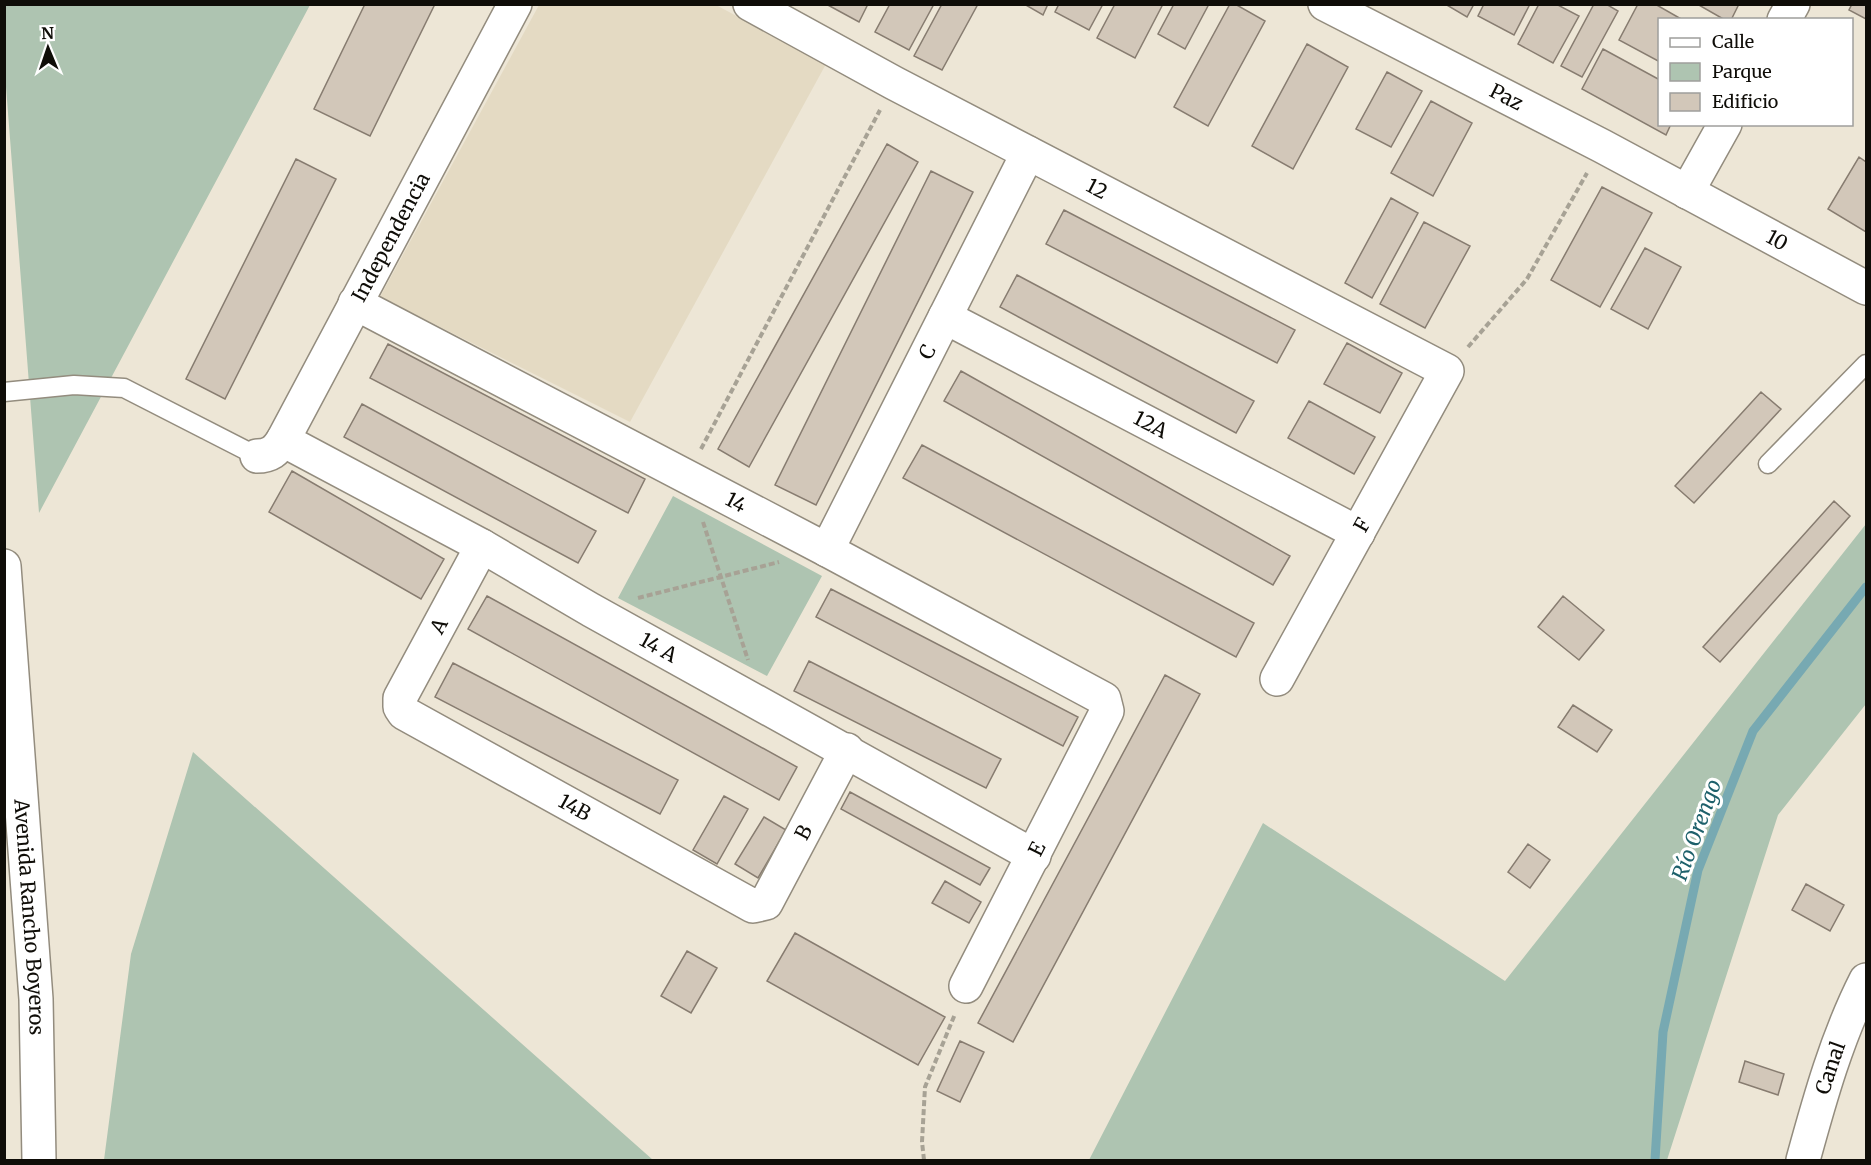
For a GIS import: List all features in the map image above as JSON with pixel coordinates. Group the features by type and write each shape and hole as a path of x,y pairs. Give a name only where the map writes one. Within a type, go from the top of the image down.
{"main road":[{"name":"Independencia","path":"270,448 355,303 515,4"},
{"name":"12","path":"750,4 894,83 1446,371"},
{"name":"Paz","path":"1325,4 1687,192"},
{"path":"1785,18 1793,4"},
{"path":"1687,192 1724,126"},
{"name":"C","path":"827,550 1028,153"},
{"name":"10","path":"1687,192 1866,288"},
{"name":"14","path":"355,303 827,550 1104,699 1107,711"},
{"name":"12A","path":"945,317 1358,532"},
{"name":"F","path":"1277,679 1446,371"},
{"name":"14 A","path":"270,448 482,546 591,610 1034,856"},
{"name":"A","path":"400,707 400,698 482,546"},
{"name":"Avenida Rancho Boyeros","path":"4,566 36,999 39,1161"},
{"name":"14B","path":"400,707 404,713 753,906"},
{"name":"E","path":"966,986 1107,711"},
{"name":"B","path":"753,906 766,903 846,750"},
{"name":"Canal","path":"1803,1161 1820,1096 1848,1015 1866,980"}],"lane":[{"path":"1768,464 1866,364"},
{"path":"4,392 74,385 124,388 270,448"}],"path":[{"path":"761,703 722,576 687,476 894,83"},
{"path":"1446,371 1527,279 1602,146"},
{"path":"591,610 827,550"},
{"path":"924,1161 922,1142 925,1087 966,986"}],"shaded area":[{"path":"539,5 716,5 826,64 630,422 380,297"}],"green space":[{"path":"4,5 310,5 39,513 5,74"},
{"path":"673,496 822,576 767,676 618,598"},
{"path":"1866,524 1866,704 1778,815 1667,1160 1089,1160 1263,823 1505,981"},
{"path":"193,752 653,1160 104,1160 131,954"}],"building":[{"path":"365,4 435,4 370,136 314,109"},
{"path":"826,4 868,4 859,22"},
{"path":"890,4 934,4 909,50 875,32"},
{"path":"942,4 978,4 942,70 914,56"},
{"path":"1024,4 1048,4 1043,15"},
{"path":"1059,4 1103,4 1089,30 1055,12"},
{"path":"1115,4 1163,4 1135,58 1097,38"},
{"path":"1174,4 1209,4 1185,49 1158,34"},
{"path":"1230,4 1235,4 1265,21 1208,126 1174,107"},
{"path":"1445,4 1474,4 1467,17"},
{"path":"1484,4 1530,4 1514,35 1478,16"},
{"path":"1539,4 1556,4 1579,16 1553,63 1518,44"},
{"path":"1594,4 1606,4 1618,11 1582,77 1561,66"},
{"path":"1638,4 1655,4 1680,18 1658,18 1658,61 1619,40"},
{"path":"1697,4 1739,4 1732,18 1722,18"},
{"path":"1852,4 1866,4 1866,19 1849,10"},
{"path":"1307,44 1348,67 1293,169 1252,146"},
{"path":"1603,49 1658,79 1658,126 1670,126 1666,135 1582,89"},
{"path":"1387,72 1422,91 1391,147 1356,129"},
{"path":"1431,101 1472,123 1433,196 1391,173"},
{"path":"887,144 918,162 749,467 718,449"},
{"path":"1859,157 1866,162 1866,232 1828,209"},
{"path":"296,159 336,179 225,399 186,379"},
{"path":"931,171 973,192 816,505 775,485"},
{"path":"1602,187 1652,213 1600,307 1551,280"},
{"path":"1391,198 1418,213 1372,298 1345,283"},
{"path":"1064,210 1295,330 1277,363 1046,244"},
{"path":"1424,222 1470,246 1425,328 1380,304"},
{"path":"1645,248 1681,267 1648,329 1611,309"},
{"path":"1017,275 1254,401 1236,433 1000,307"},
{"path":"1347,343 1402,373 1380,413 1324,384"},
{"path":"388,344 645,479 628,513 370,378"},
{"path":"961,371 1290,556 1273,585 944,401"},
{"path":"1761,392 1781,409 1694,503 1675,486"},
{"path":"1309,401 1375,437 1354,474 1288,438"},
{"path":"362,404 596,531 578,563 344,437"},
{"path":"922,445 1254,623 1236,657 903,478"},
{"path":"292,471 444,559 421,599 269,512"},
{"path":"1834,501 1850,516 1720,662 1703,647"},
{"path":"831,589 1078,717 1063,746 816,617"},
{"path":"487,596 797,767 779,800 468,629"},
{"path":"1563,596 1604,630 1579,660 1538,627"},
{"path":"809,661 1001,759 986,788 794,691"},
{"path":"453,663 678,780 660,814 435,697"},
{"path":"1165,675 1200,694 1013,1042 978,1023"},
{"path":"1573,705 1612,730 1597,752 1558,727"},
{"path":"850,792 990,868 980,885 841,809"},
{"path":"724,796 748,809 717,864 693,850"},
{"path":"764,817 786,830 758,878 735,864"},
{"path":"1528,844 1550,860 1530,888 1508,872"},
{"path":"945,881 981,902 969,923 932,903"},
{"path":"1806,884 1844,905 1830,931 1792,910"},
{"path":"795,933 945,1017 918,1065 767,981"},
{"path":"687,951 717,968 691,1013 661,996"},
{"path":"960,1041 984,1052 960,1102 937,1091"},
{"path":"1745,1061 1784,1074 1778,1095 1739,1082"}],"waterway":[{"name":"Río Orengo","path":"1655,1160 1663,1032 1698,870 1753,731 1866,587"}]}
